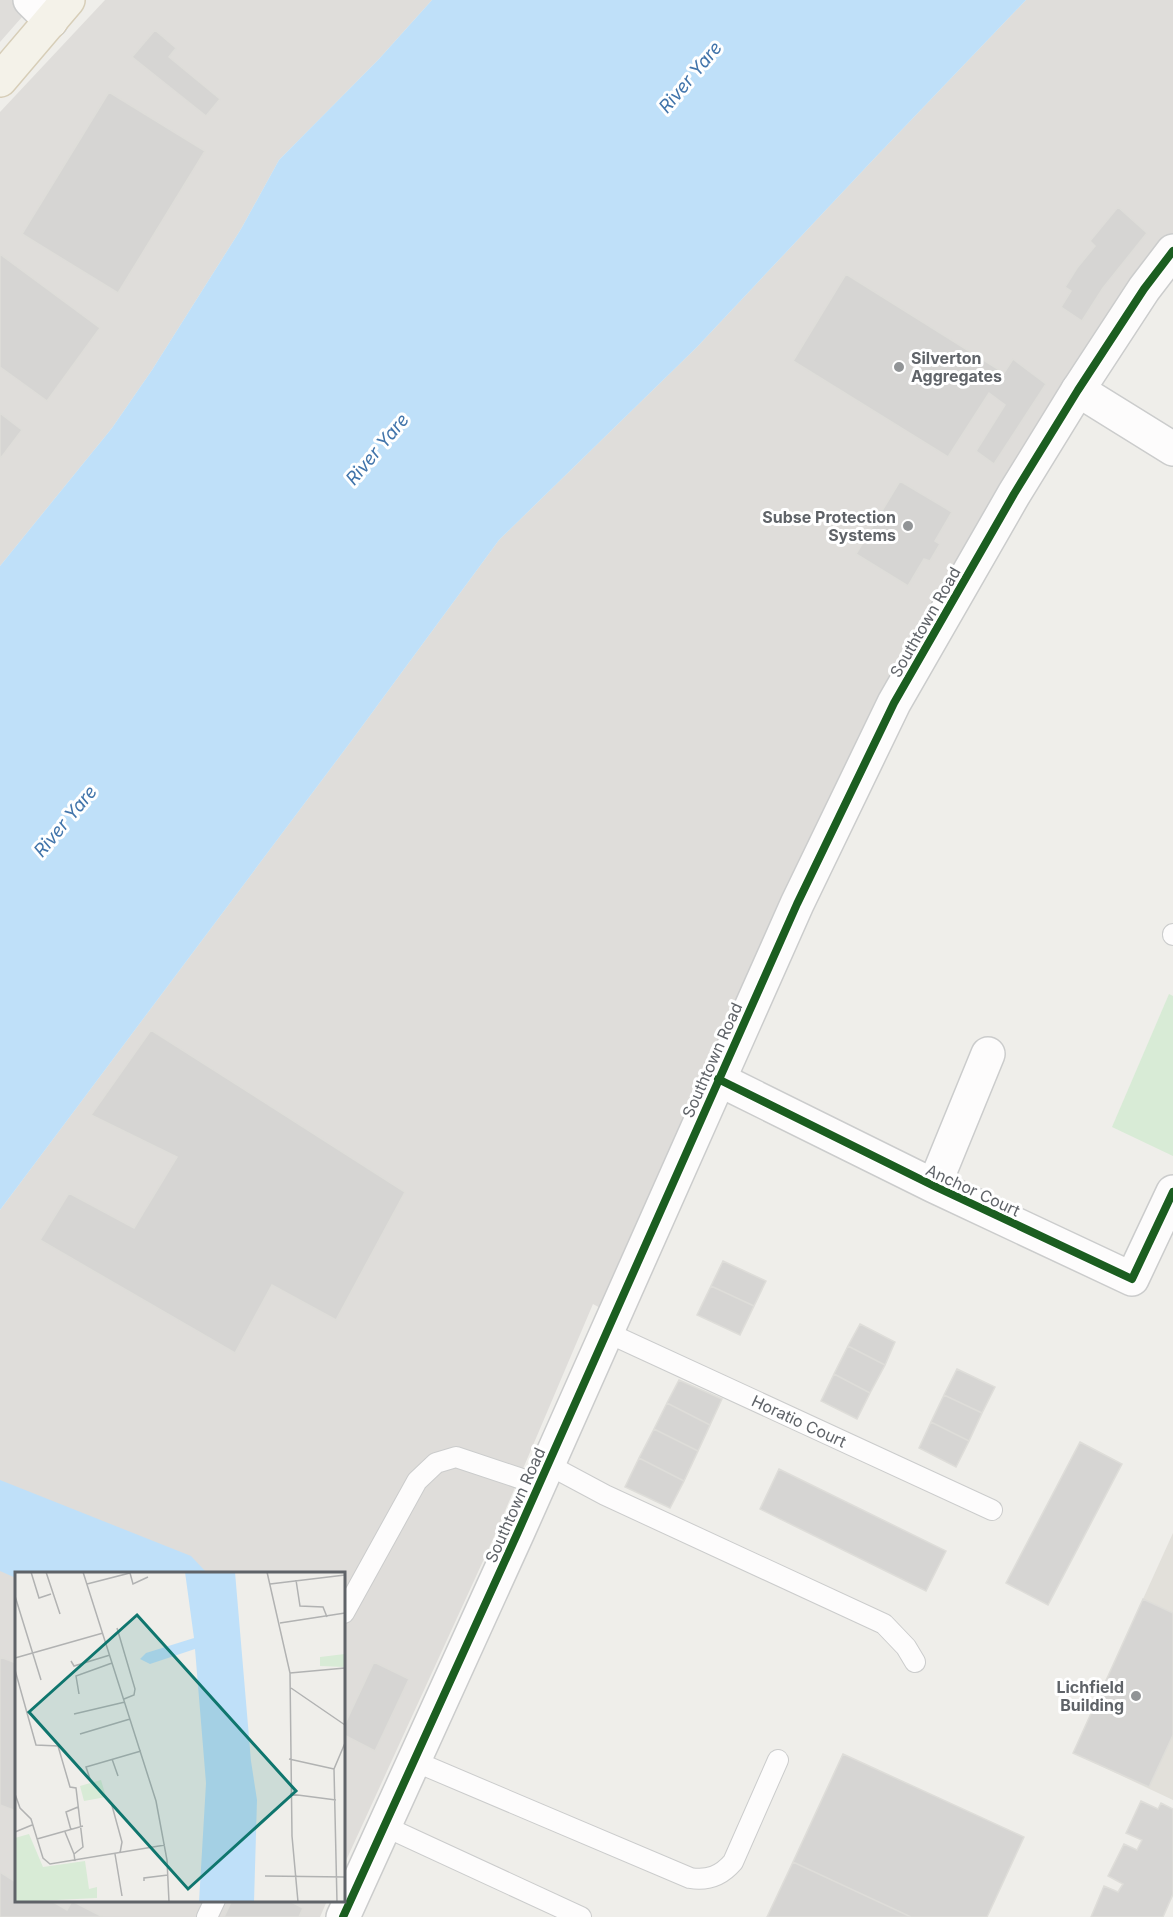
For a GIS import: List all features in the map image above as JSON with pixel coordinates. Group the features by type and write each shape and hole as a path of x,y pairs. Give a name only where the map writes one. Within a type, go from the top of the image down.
{"main road":[{"path":"0,80 50,7"}],"street":[{"name":"Southtown Road","path":"343,1917 543,1475 797,903 894,703 1014,494 1077,390 1144,289 1173,251"},
{"path":"1077,390 1173,449"},
{"name":"Anchor Court","path":"933,1186 988,1054"},
{"name":"Anchor Court","path":"718,1079 933,1186 1132,1279 1173,1192"}],"lane":[{"name":"Horatio Court","path":"606,1332 992,1510"},
{"path":"345,1611 417,1481 436,1463 456,1457 519,1478 543,1475 604,1495 884,1624 906,1647 915,1662"},
{"path":"414,1761 690,1878 702,1880 726,1871 733,1862 778,1760"},
{"path":"384,1826 581,1917"},
{"path":"207,1917 214,1902"}],"shaded area":[{"path":"0,0 37,0 0,42"},
{"path":"105,0 432,0 379,59 279,160 241,229 152,370 112,428 0,566 0,112"},
{"path":"1026,0 1173,0 1173,251 1014,494 613,1315 593,1304 494,1537 345,1863 345,1572 15,1572 15,1902 327,1902 320,1917 0,1917 0,1210 499,540 697,347"},
{"name":"Lichfield Building","path":"1173,1533 1173,1800 1073,1753"}],"green space":[{"path":"1169,994 1173,996 1173,1156 1112,1127"}],"water":[{"name":"River Yare","path":"432,0 1026,0 697,347 499,540 0,1210 0,566 112,428 152,370 241,229 279,160 379,59"},
{"path":"0,1480 191,1556 206,1572 15,1572 15,1578 0,1571"}],"building":[{"path":"155,30 176,48 169,57 220,99 206,116 132,57"},
{"path":"109,92 205,151 118,293 22,234"},
{"path":"1118,207 1147,233 1103,288 1082,321 1061,307 1071,291 1065,287 1095,246 1090,241"},
{"path":"0,254 100,328 47,401 0,367"},
{"name":"Silverton Aggregates","path":"846,274 1004,373 1013,359 1046,384 994,464 976,451 1005,405 989,393 948,457 793,361"},
{"path":"0,413 22,430 0,459"},
{"name":"Subse Protection Systems","path":"900,481 952,512 935,541 940,544 930,561 924,559 908,586 856,554"},
{"path":"151,1030 405,1192 336,1320 272,1285 235,1353 40,1240 69,1193 134,1228 177,1157 91,1115"},
{"path":"723,1261 766,1281 754,1306 711,1286"},
{"path":"711,1286 754,1306 740,1335 697,1315"},
{"path":"860,1324 895,1342 885,1365 848,1346"},
{"path":"848,1346 885,1365 870,1393 834,1374"},
{"path":"957,1369 995,1387 982,1413 944,1395"},
{"path":"834,1374 870,1393 857,1419 821,1401"},
{"path":"679,1380 722,1399 710,1425 667,1403"},
{"path":"944,1395 982,1413 969,1441 931,1422"},
{"path":"667,1403 710,1425 698,1451 654,1429"},
{"path":"931,1422 969,1441 956,1467 919,1448"},
{"path":"654,1429 698,1451 684,1481 639,1458"},
{"path":"1080,1442 1122,1464 1048,1605 1006,1583"},
{"path":"639,1458 684,1481 670,1508 625,1487"},
{"path":"779,1469 946,1551 926,1591 760,1509"},
{"name":"Lichfield Building","path":"1143,1599 1173,1613 1173,1735 1149,1787 1073,1753"},
{"path":"0,1657 15,1663 15,1811 0,1805"},
{"path":"374,1662 409,1679 375,1751 345,1736 345,1724"},
{"path":"843,1754 1024,1837 987,1917 911,1917 793,1862"},
{"path":"1141,1801 1158,1809 1161,1803 1173,1809 1173,1894 1163,1917 1091,1917 1104,1886 1118,1892 1123,1884 1108,1876 1124,1844 1137,1850 1142,1840 1126,1833"},
{"path":"793,1862 911,1917 767,1917"},
{"path":"0,1872 15,1881 15,1902 53,1902 67,1910 71,1902 74,1902 103,1917 0,1917"},
{"path":"231,1902 292,1902 303,1908 299,1917 224,1917"}],"cycle path":[{"path":"343,1917 518,1532 797,904 894,703 1014,494 1078,390 1144,289 1173,251"},
{"path":"718,1079 934,1186 1132,1279 1173,1192"}],"place":[{"name":"Silverton Aggregates","path":"899,367"},
{"name":"Subse Protection Systems","path":"908,526"},
{"name":"Lichfield Building","path":"1136,1696"}]}
